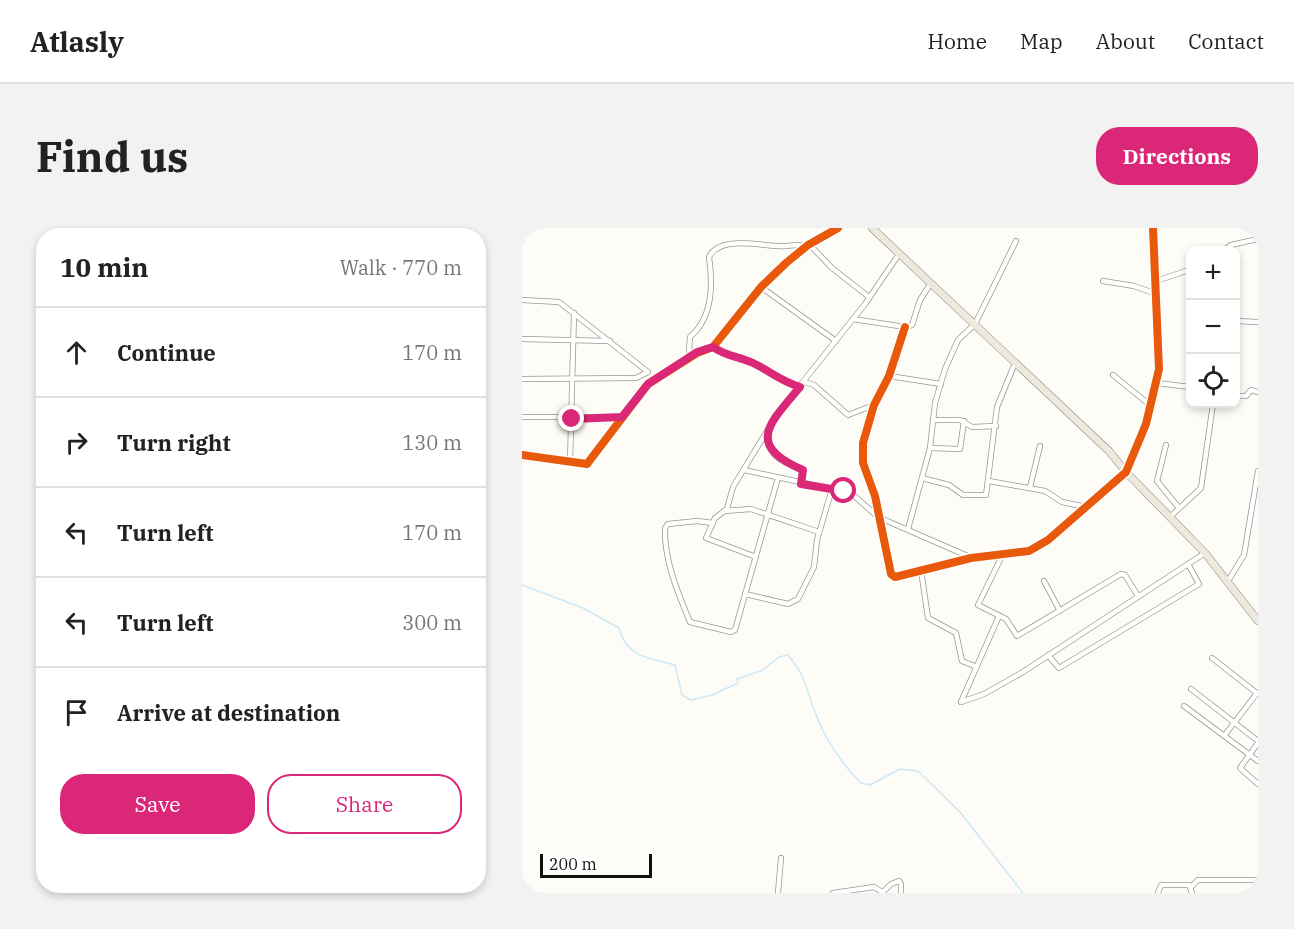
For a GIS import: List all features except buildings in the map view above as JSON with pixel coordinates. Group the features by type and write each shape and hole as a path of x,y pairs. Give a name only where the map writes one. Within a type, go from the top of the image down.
{"main road":[{"path":"872,228 1109,451 1126,472 1171,516 1205,554 1258,621"}],"street":[{"path":"522,455 587,464 648,384 697,352 713,347 761,287 808,245 838,228"},
{"path":"905,327 889,376 874,405 863,436 862,452 891,574 895,577 971,558 1029,551 1086,507 1126,472 1141,441 1157,383 1160,353 1155,311 1157,294 1152,248 1153,228"},
{"path":"1232,246 1258,239"},
{"path":"908,529 930,448 941,384 956,344 975,324 1016,241"},
{"path":"697,352 689,351 690,337 700,327 709,305 709,257 712,250 720,246 808,245 832,268 869,297"},
{"path":"724,511 733,488 770,426 853,319 899,254"},
{"path":"1156,280 1186,271"},
{"path":"1103,281 1134,286 1157,294"},
{"path":"853,319 905,327 912,325 920,300 931,284"},
{"path":"761,287 836,341"},
{"path":"522,300 554,300 574,313 648,372 645,376 522,379"},
{"path":"570,463 574,313"},
{"path":"1240,321 1258,322"},
{"path":"522,339 610,341"},
{"path":"713,347 724,356 749,361 763,368 779,381 800,387"},
{"path":"922,478 950,485 963,495 984,496 989,481 999,400 1015,363"},
{"path":"810,375 814,385"},
{"path":"1113,375 1150,405"},
{"path":"889,376 941,384"},
{"path":"804,382 814,385 848,415 874,405"},
{"path":"1157,383 1186,386"},
{"path":"1240,396 1246,396 1251,390 1258,392"},
{"path":"1171,516 1201,488 1213,408"},
{"path":"522,417 572,419 622,417"},
{"path":"933,420 964,421 972,427 996,426"},
{"path":"930,448 960,449 964,421"},
{"path":"770,426 768,442 771,451 781,460 803,470 801,484"},
{"path":"1166,445 1157,481 1179,508"},
{"path":"1030,487 1040,446"},
{"path":"744,470 854,495 878,517 971,558"},
{"path":"1228,581 1244,555 1256,494 1258,471"},
{"path":"713,523 697,521 668,524 665,528 676,590 690,622 734,632 778,478"},
{"path":"989,481 1030,487 1048,492 1062,502 1086,507"},
{"path":"745,594 788,604 796,601 814,567 819,532 832,489"},
{"path":"756,557 706,540 718,515 724,511 751,509 819,532"},
{"path":"999,616 961,702 984,694 1205,554"},
{"path":"1002,556 978,605 1008,620 1019,636 1121,574 1125,575 1138,596"},
{"path":"1048,655 1059,668 1199,584 1188,564"},
{"path":"921,570 928,618 956,633 962,661 977,666"},
{"path":"1044,581 1060,610"},
{"path":"1212,658 1257,694 1224,736"},
{"path":"1191,689 1258,742 1240,769 1258,784"},
{"path":"1184,706 1258,761"},
{"path":"778,893 781,858"},
{"path":"1158,893 1161,885 1165,883 1180,883 1191,890 1198,880 1258,880"},
{"path":"833,893 874,887 882,892 899,881 901,893"}],"waterway":[{"path":"522,585 583,608 619,628 622,638 633,651 648,658 675,665 682,695 691,700 712,695 738,683 737,679 763,670 779,657 788,655 803,678 826,737 861,783 870,785 900,769 918,771 960,812 1023,893"}],"cycle path":[{"path":"522,455 587,464 648,384 697,353 713,347 761,287 786,263 808,245 838,228"},
{"path":"905,327 889,376 874,405 863,443 863,463 875,496 891,574 895,577 971,558 1029,551 1048,540 1126,472 1146,424 1159,369 1153,228"}],"route":[{"path":"572,419 622,417 648,384 697,352 713,347 724,356 749,361 763,368 779,381 800,387 778,412 770,426 768,442 771,451 781,460 803,470 804,476 801,484 844,491"}]}
